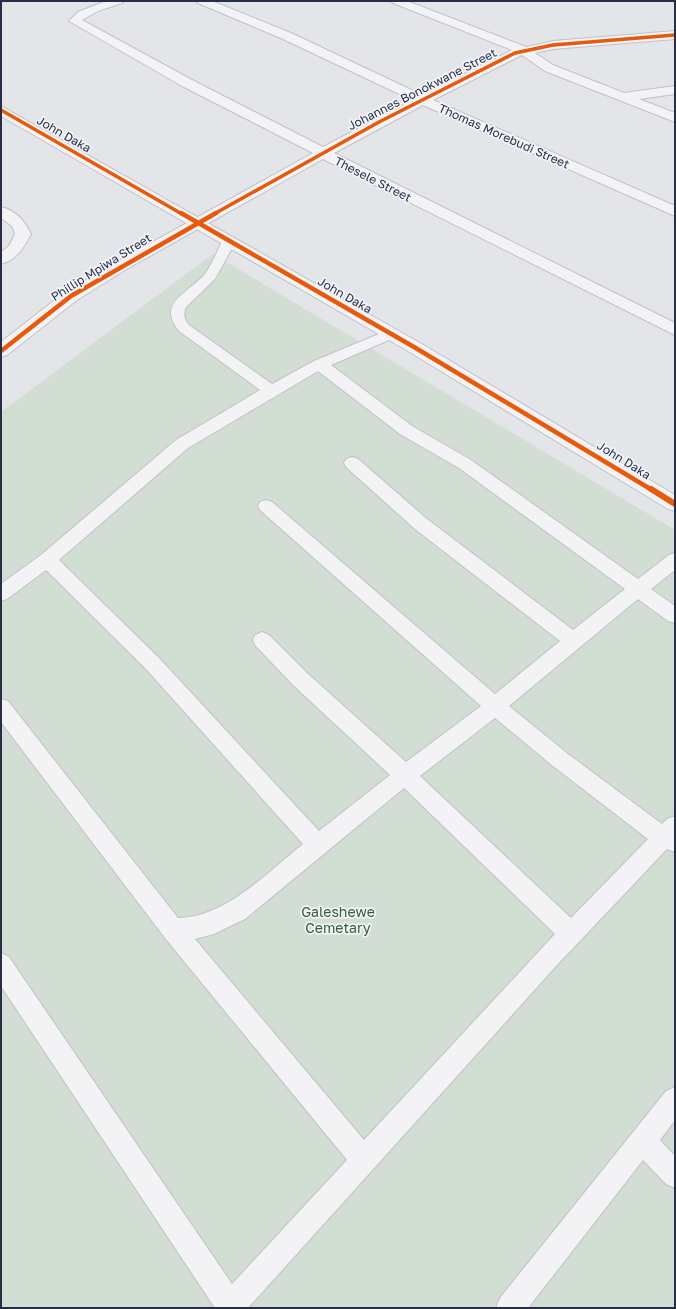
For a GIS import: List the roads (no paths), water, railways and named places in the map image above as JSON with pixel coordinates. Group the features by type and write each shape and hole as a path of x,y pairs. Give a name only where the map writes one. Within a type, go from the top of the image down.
{"street":[{"name":"Thesele Street","path":"118,1 83,14 75,21 180,79 323,153 675,330"},
{"name":"Thomas Morebudi Street","path":"202,1 287,36 423,100 675,212"},
{"path":"397,1 523,50 549,68 675,118"},
{"name":"Johannes Bonokwane Street","path":"199,223 323,153 423,100 523,50 593,41 675,35"},
{"path":"623,97 675,90"},
{"name":"John Daka","path":"1,110 391,334 675,504"},
{"path":"1,211 19,224 23,234 15,249 1,259"},
{"name":"Phillip Mpiwa Street","path":"1,351 71,296 119,267 199,223"}],"lane":[{"path":"229,241 204,283 183,300 179,306 177,318 178,323 270,390"},
{"path":"1,594 48,560 159,462 182,444 270,390 319,364 391,334"},
{"path":"319,364 398,424 456,457 675,616"},
{"path":"352,463 421,524 572,641"},
{"path":"1,965 230,1307 363,1159 572,934 671,835 606,797 422,645 266,506"},
{"path":"48,560 86,595 140,649 318,846"},
{"path":"173,930 192,930 220,920 237,911 405,775 494,706 572,641 675,560"},
{"path":"262,640 300,679 405,775 572,934"},
{"path":"1,707 173,930 363,1159"},
{"path":"510,1308 675,1100"},
{"path":"644,1141 675,1175"}],"park label":[{"name":"Galeshewe Cemetary","path":"338,920"}]}
